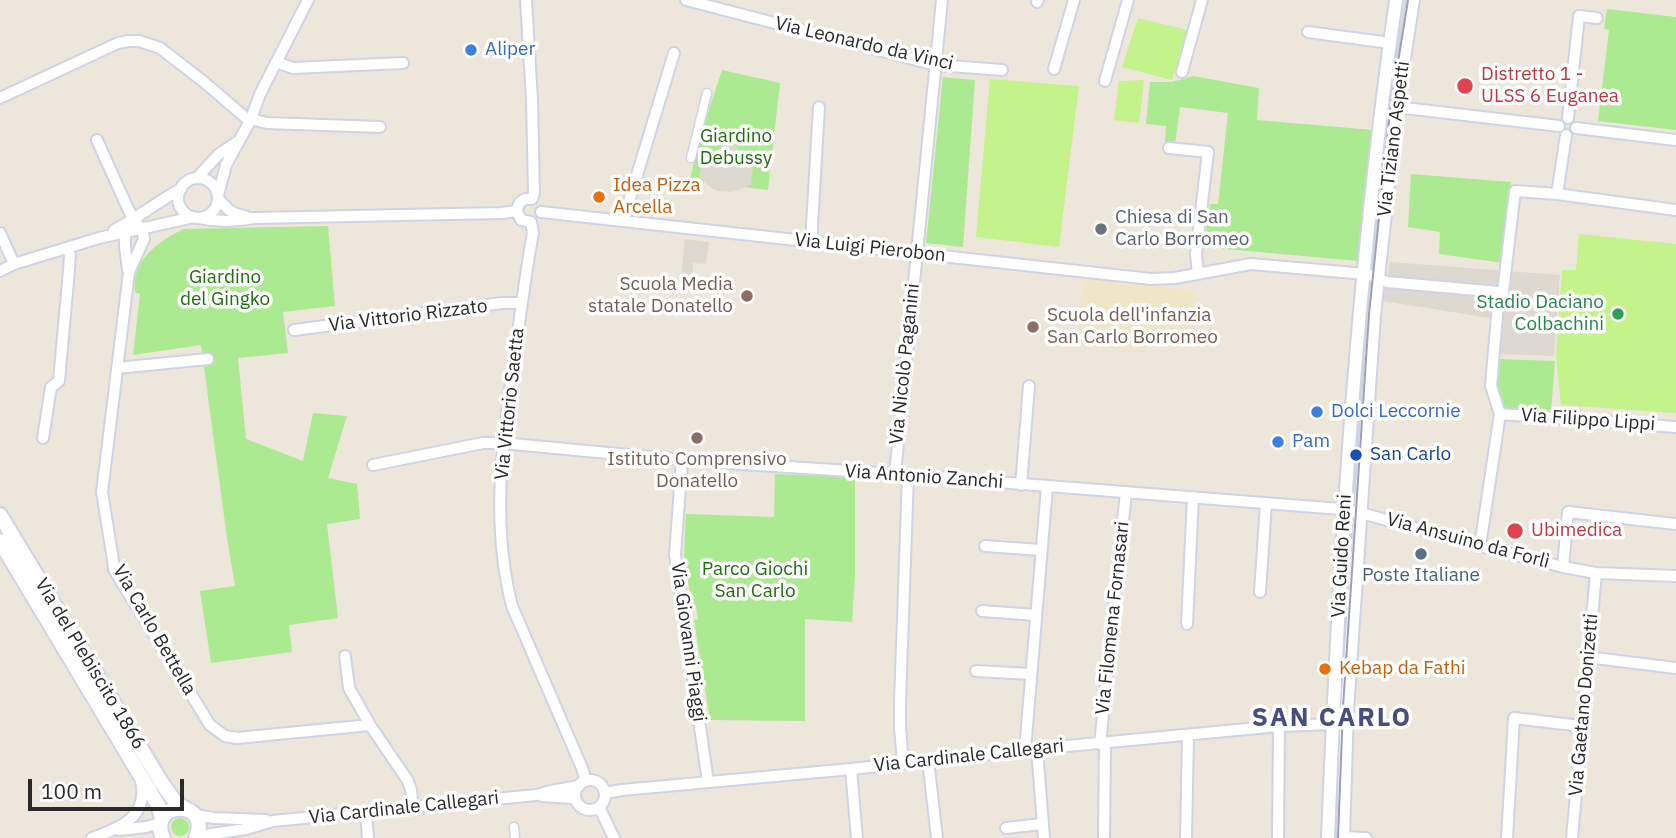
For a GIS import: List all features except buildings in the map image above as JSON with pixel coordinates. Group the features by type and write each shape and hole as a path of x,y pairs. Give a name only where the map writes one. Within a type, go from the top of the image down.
{"main road":[{"name":"Via del Plebiscito 1866","path":"0,515 161,782 176,803 190,812"},
{"name":"Via del Plebiscito 1866","path":"0,541 158,805 163,838"},
{"path":"162,820 172,809 190,812 199,825 197,837"}],"street":[{"path":"0,271 131,226 211,213 216,206 226,165 308,0"},
{"path":"526,0 534,149 532,199"},
{"name":"Via Leonardo da Vinci","path":"687,0 936,65 1002,71"},
{"name":"Via Nicolò Paganini","path":"895,474 942,0"},
{"path":"1054,69 1074,0"},
{"path":"1105,81 1128,0"},
{"path":"1182,72 1202,0"},
{"name":"Via Tiziano Aspetti","path":"1370,276 1381,101 1396,0"},
{"name":"Via Tiziano Aspetti","path":"1370,276 1413,0"},
{"path":"1569,118 1579,16 1597,18"},
{"path":"1308,32 1390,43"},
{"path":"0,98 118,43 139,41 160,48 246,118 267,123 380,127"},
{"path":"622,220 628,208 674,53"},
{"path":"276,62 293,68 403,63"},
{"path":"691,158 707,93"},
{"path":"812,242 819,107"},
{"path":"1396,107 1562,131 1574,133 1575,122 1569,118 1563,119 1562,131 1557,194"},
{"path":"1576,128 1676,140"},
{"path":"97,140 131,226"},
{"path":"131,226 187,182 197,178 218,155 239,140"},
{"path":"1169,148 1208,152 1196,254 1198,274"},
{"path":"197,178 212,184 227,210 253,218"},
{"path":"181,189 179,199 185,213 213,221 517,211"},
{"path":"1503,292 1515,191 1676,210"},
{"path":"532,199 540,205 538,219 531,222 521,220 517,211 520,203 532,199"},
{"name":"Via Luigi Pierobon","path":"541,212 1151,279 1175,278 1251,264 1370,276"},
{"name":"Via Vittorio Saetta","path":"531,222 533,233 502,443 501,541 512,606 582,768 582,784"},
{"name":"Via Carlo Bettella","path":"128,272 144,239 143,233 131,226 124,247 128,272 102,492 114,569 211,725 225,736 237,738 370,725"},
{"path":"0,233 14,264"},
{"path":"43,438 51,387 58,381 69,270 67,248"},
{"name":"Via Filippo Lippi","path":"1370,276 1387,282 1499,292 1491,386 1500,414 1480,546"},
{"name":"Via Guido Reni","path":"1328,838 1352,397 1370,276"},
{"name":"Via Guido Reni","path":"1343,838 1347,710 1360,513 1370,276"},
{"name":"Via Vittorio Rizzato","path":"294,330 502,303 522,303"},
{"path":"117,368 208,359"},
{"path":"1021,485 1029,386"},
{"name":"Via Filippo Lippi","path":"1500,414 1676,427"},
{"name":"Via Antonio Zanchi","path":"373,466 483,443 502,443 682,460 1345,510"},
{"name":"Via Giovanni Piaggi","path":"682,460 675,555 708,782"},
{"path":"903,763 900,702 908,475"},
{"path":"1025,750 1047,487"},
{"name":"Via Filomena Fornasari","path":"1104,838 1102,743 1126,492"},
{"path":"1187,624 1193,497"},
{"path":"1260,592 1266,503"},
{"name":"Via Ansuino da Forlì","path":"1345,510 1563,567 1596,573 1676,576"},
{"path":"1563,567 1568,512 1676,524"},
{"path":"985,546 1041,550"},
{"name":"Via Gaetano Donizetti","path":"1572,838 1596,573"},
{"path":"982,611 1036,615"},
{"path":"345,656 349,688 408,781 414,807"},
{"path":"1587,657 1676,668"},
{"path":"976,671 1031,674"},
{"path":"1507,838 1514,718 1581,726"},
{"name":"Via Cardinale Callegari","path":"605,793 1025,750 1279,726 1333,724"},
{"path":"1278,838 1279,726"},
{"path":"1186,838 1188,735"},
{"path":"1037,749 1044,838"},
{"path":"928,760 937,838"},
{"path":"851,769 856,838"},
{"path":"92,838 129,822 138,810 142,797 140,774"},
{"path":"576,800 576,793 582,784 594,781 598,783 605,793 603,803 599,807 614,838"},
{"name":"Via Cardinale Callegari","path":"197,837 246,829 273,821 536,795 582,784"},
{"name":"Via Cardinale Callegari","path":"536,795 572,798 586,810 599,807"},
{"path":"366,811 368,838"},
{"name":"Via Cardinale Callegari","path":"190,812 214,818 273,821"},
{"path":"112,831 146,827 162,820"},
{"path":"1006,828 1042,824"},
{"path":"514,827 515,838"},
{"name":"Via Cardinale Callegari","path":"236,838 246,829"},
{"path":"1343,838 1366,838"}],"shaded area":[{"path":"726,143 737,146 742,157 741,165 753,167 751,185 732,192 718,191 699,177 702,160 715,162 717,150"},
{"path":"685,239 709,242 706,264 693,263 692,281 681,279"},
{"path":"1390,262 1560,275 1554,356 1494,354 1496,319 1383,301"},
{"path":"1083,279 1196,291 1192,347 1147,344 1146,351 1077,345"}],"green space":[{"path":"1607,9 1676,17 1676,130 1598,121 1609,30 1604,29"},
{"path":"1138,18 1187,30 1172,80 1122,67"},
{"name":"Giardino Debussy","path":"722,70 780,83 768,190 690,180 699,140"},
{"path":"1193,76 1259,88 1257,120 1373,130 1358,261 1204,247 1210,204 1218,204 1228,113 1180,107 1175,145 1165,144 1166,126 1146,124 1150,82 1172,82"},
{"path":"943,77 975,80 963,247 926,243"},
{"path":"990,79 1079,86 1059,247 976,237"},
{"path":"1144,80 1139,123 1114,120 1119,81"},
{"path":"1411,174 1511,182 1503,263 1439,254 1440,232 1408,227"},
{"name":"Giardino del Gingko","path":"328,226 335,306 283,312 288,353 238,358 246,439 303,461 313,413 347,416 328,478 357,484 360,519 327,524 338,618 289,625 292,652 211,663 200,591 235,586 201,345 133,355 140,294 135,292 137,271 148,253 184,229"},
{"name":"Stadio Daciano Colbachini","path":"1579,234 1676,244 1676,413 1561,405 1556,357 1562,270 1576,270"},
{"path":"1498,359 1555,361 1551,412 1503,409 1495,387"},
{"name":"Parco Giochi San Carlo","path":"775,474 855,477 852,622 805,619 805,721 710,720 694,620 698,619 696,605 692,606 684,555 686,514 774,517"},
{"path":"180,818 188,823 189,827 184,835 180,836 172,831 171,827 176,819"}],"tram line":[{"path":"1338,838 1343,707 1369,314 1390,112 1408,0"}],"place":[{"name":"Aliper","path":"471,50"},
{"name":"Distretto 1 - ULSS 6 Euganea","path":"1465,86"},
{"name":"Idea Pizza Arcella","path":"599,197"},
{"name":"Chiesa di San Carlo Borromeo","path":"1101,229"},
{"name":"Scuola Media statale Donatello","path":"747,296"},
{"name":"Stadio Daciano Colbachini","path":"1618,314"},
{"name":"Scuola dell'infanzia San Carlo Borromeo","path":"1033,327"},
{"name":"Dolci Leccornie","path":"1317,412"},
{"name":"Istituto Comprensivo Donatello","path":"697,438"},
{"name":"Pam","path":"1278,442"},
{"name":"San Carlo","path":"1356,455"},
{"name":"Ubimedica","path":"1515,531"},
{"name":"Poste Italiane","path":"1421,554"},
{"name":"Kebap da Fathi","path":"1325,669"}],"district":[{"name":"SAN CARLO","path":"1332,718"}]}
